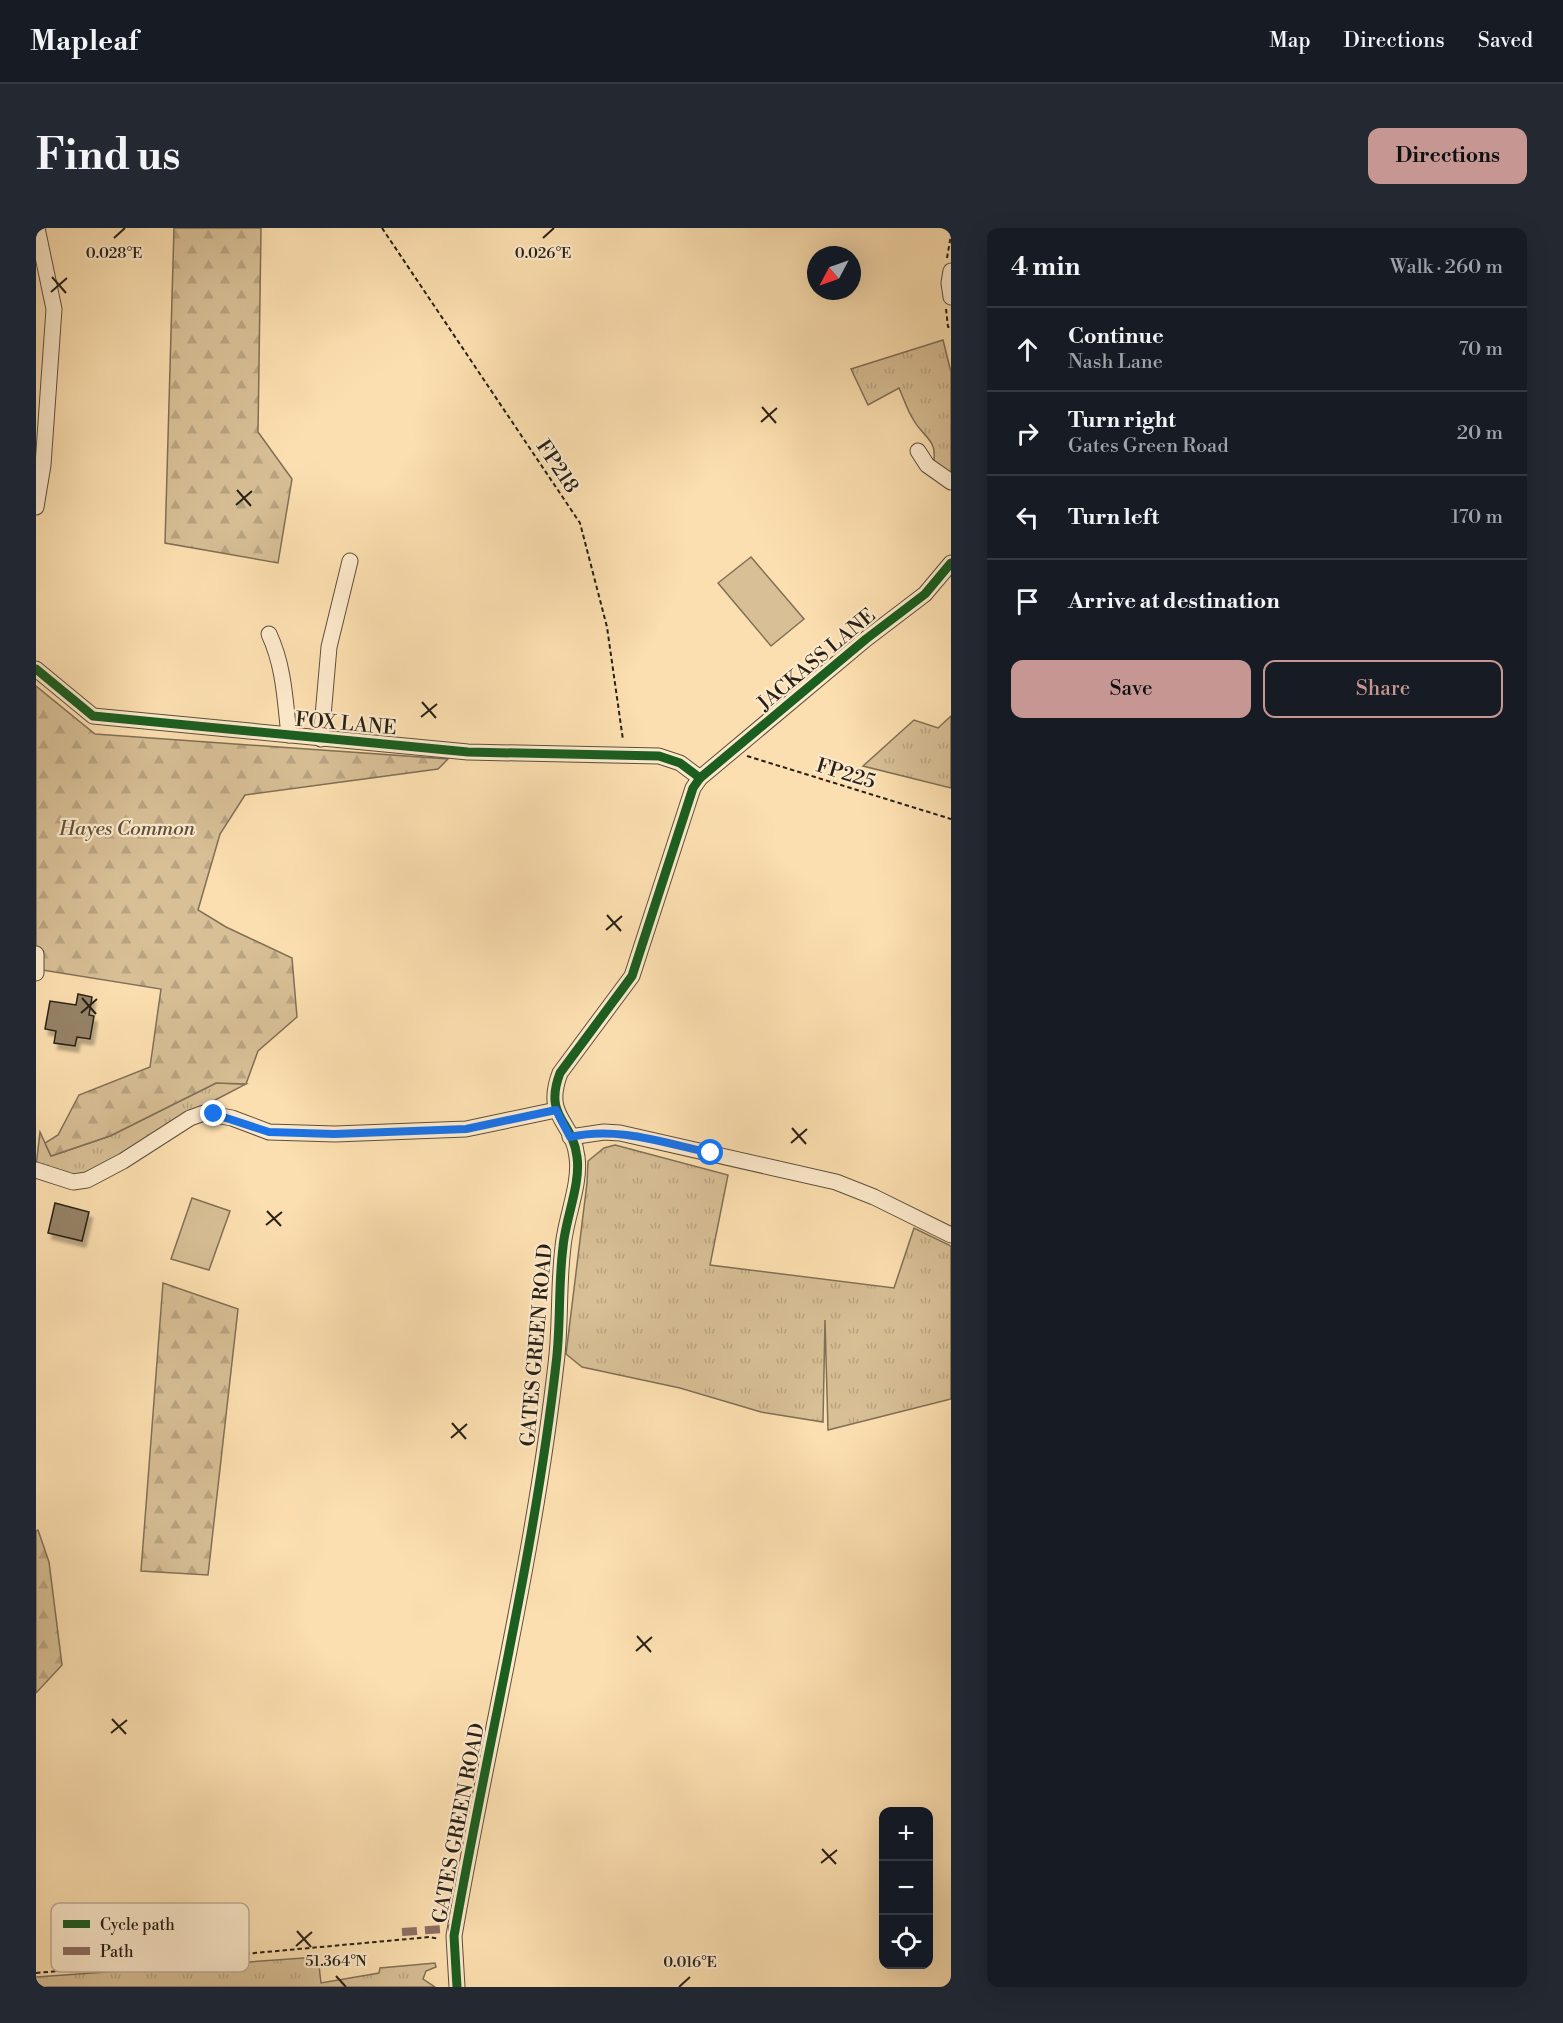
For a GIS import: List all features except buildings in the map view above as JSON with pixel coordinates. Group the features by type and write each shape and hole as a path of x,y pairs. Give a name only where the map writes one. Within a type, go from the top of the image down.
{"street":[{"path":"36,507 43,465 54,309 38,228"},
{"path":"951,271 949,284 951,297"},
{"path":"918,451 927,465 951,482"},
{"path":"321,738 329,647 350,561"},
{"name":"JACKASS LANE","path":"700,778 734,752 866,639 925,594 951,564"},
{"path":"268,634 278,653 283,675 289,735"},
{"name":"FOX LANE","path":"36,669 93,716 468,752 658,756 680,763 700,778"},
{"path":"36,1170 73,1182 87,1180 123,1161 190,1118 204,1113 232,1118 269,1132 324,1134 466,1129 556,1110 553,1095 560,1073 632,976 693,788 700,778"},
{"path":"36,954 38,957 36,973"},
{"name":"GATES GREEN ROAD","path":"457,1987 455,1940 539,1487 557,1362 563,1246 578,1157 556,1110"},
{"path":"570,1137 604,1132 620,1133 836,1182 874,1197 951,1235"}],"path":[{"path":"249,1954 430,1937 455,1940"},
{"path":"36,1973 51,1972"}],"green space":[{"path":"174,228 261,228 258,432 292,479 278,563 165,543"},
{"path":"943,340 951,372 951,477 933,465 932,444 911,416 899,388 868,405 851,369"},
{"path":"751,557 804,619 771,646 718,583"},
{"name":"Hayes Common","path":"36,686 95,734 448,759 438,769 245,795 220,834 198,910 226,927 292,958 297,1017 258,1051 246,1084 216,1083 110,1136 51,1156 45,1143 58,1135 79,1095 150,1067 161,989 36,969"},
{"path":"951,716 951,788 863,766 914,720 938,728"},
{"path":"216,1083 246,1084 200,1108 143,1145 78,1176 36,1166 40,1132 51,1156 110,1136"},
{"path":"615,1145 728,1175 710,1265 894,1288 914,1228 951,1246 951,1399 828,1430 825,1320 823,1422 761,1412 680,1388 582,1367 566,1354 588,1161 604,1148"},
{"path":"192,1198 230,1211 209,1270 171,1259"},
{"path":"163,1283 238,1309 208,1575 141,1571"},
{"path":"38,1530 49,1562 62,1665 36,1693 36,1531"},
{"path":"318,1957 321,1983 379,1973 380,1968 435,1963 436,1967 426,1971 423,1979 435,1987 36,1987 36,1977 106,1972 249,1972 249,1962"}],"marked path":[{"path":"402,1932 456,1928"}],"cycle path":[{"path":"457,1987 454,1936 523,1579 547,1436 556,1364 563,1247 577,1179 578,1168 574,1145 557,1110 555,1100 560,1073 632,976 693,788 700,778 866,639 925,594 951,563"},
{"path":"36,669 93,716 468,752 659,756 680,763 700,778"}],"route":[{"path":"214,1114 269,1132 334,1134 466,1129 556,1110 570,1137 604,1132 620,1133 711,1153"}]}
